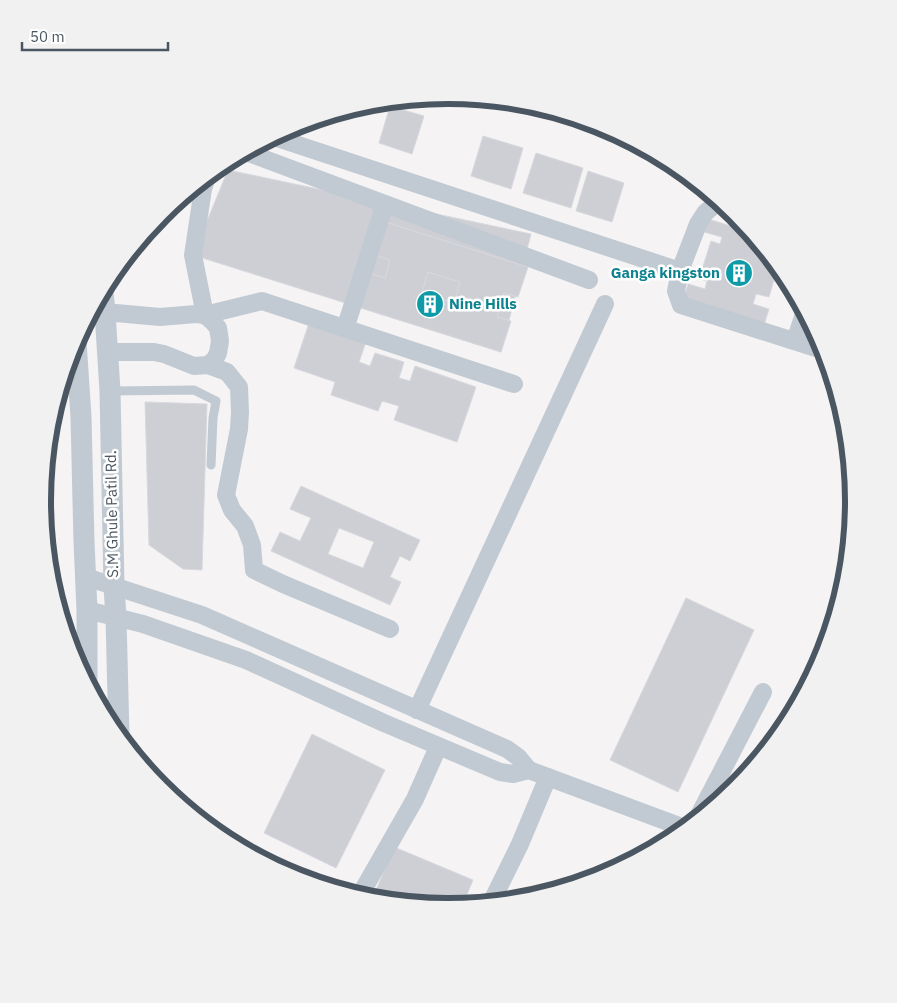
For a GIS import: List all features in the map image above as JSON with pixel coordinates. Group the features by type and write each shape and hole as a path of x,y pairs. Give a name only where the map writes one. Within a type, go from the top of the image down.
{"street":[{"path":"285,139 680,271"},
{"path":"254,155 589,280"},
{"path":"202,190 193,255 205,315 218,328 220,341 218,353 215,359 208,365"},
{"path":"345,329 385,204"},
{"path":"713,206 705,213 698,224 680,271 676,291 681,305 815,347"},
{"path":"105,302 160,317 205,315 262,301 514,384"},
{"name":"S.M Ghule Patil Rd.","path":"104,303 110,390 119,723"},
{"path":"417,710 606,304"},
{"path":"795,341 802,320"},
{"path":"108,352 154,352 194,366 208,365 227,372 239,387 240,412 239,429 226,495 232,510 246,526 252,545 254,570 390,629"},
{"name":"S.M Ghule Patil Rd.","path":"77,360 81,417 87,667"},
{"path":"86,577 202,616 507,749 518,757 529,770 678,826"},
{"path":"87,610 143,624 246,660 438,747 500,772 512,774 529,770"},
{"path":"704,805 763,692"},
{"path":"363,889 415,799 438,747"},
{"path":"495,896 520,844 548,778"}],"lane":[{"path":"110,390 194,390 216,401 213,418 211,465"}],"building":[{"path":"397,108 424,116 412,154 379,143 389,109"},
{"path":"483,136 523,148 511,189 471,176"},
{"path":"536,153 583,168 571,208 523,193"},
{"path":"229,170 366,215 359,235 343,229 332,262 348,267 339,295 201,250 211,222 241,231 248,208 218,198","holes":["272,214 314,226 306,252 264,239"]},
{"name":"Nine Hills","path":"229,170 531,234 501,352 193,255"},
{"path":"588,171 624,183 612,222 576,211"},
{"name":"Ganga kingston","path":"708,219 735,227 775,276 769,297 756,294 753,304 769,309 764,325 683,301 688,284 705,289 707,281 699,279 711,241 720,244 722,237 704,232"},
{"path":"385,222 528,267 518,297 504,293 497,317 511,321 501,352 358,307 369,273 385,278 390,260 375,255","holes":["428,272 460,282 454,303 422,293"]},
{"path":"309,323 366,342 359,362 370,366 375,353 404,362 399,378 410,381 415,366 476,387 457,442 394,420 399,406 382,401 378,411 331,395 335,382 294,368"},
{"path":"808,332 812,341 806,339"},
{"path":"145,402 207,404 202,570 183,569 149,545"},
{"path":"301,486 420,540 410,561 400,556 390,577 401,582 390,605 271,551 280,532 300,541 311,518 290,509","holes":["339,528 374,542 363,568 328,554"]},
{"path":"686,598 754,630 678,792 610,760"},
{"path":"312,734 385,770 336,868 264,833"},
{"path":"394,847 473,880 465,898 423,898 375,892"}],"place":[{"name":"Ganga kingston","path":"739,273"},
{"name":"Nine Hills","path":"430,304"}]}
